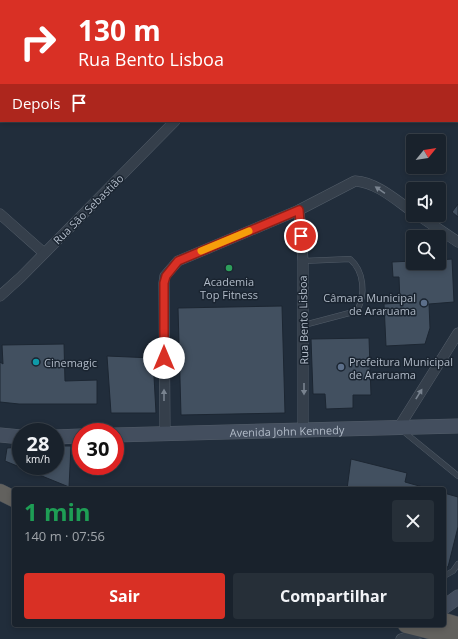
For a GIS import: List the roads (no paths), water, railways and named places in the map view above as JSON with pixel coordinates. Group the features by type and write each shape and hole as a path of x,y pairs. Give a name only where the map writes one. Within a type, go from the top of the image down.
{"highway":[{"path":"0,492 12,498"},
{"path":"436,631 458,625"},
{"path":"416,627 458,638"}],"main road":[{"name":"Avenida John Kennedy","path":"124,435 458,426"},
{"path":"0,435 12,436"},
{"path":"446,606 458,597"}],"street":[{"name":"Rua São Sebastião","path":"0,296 174,122"},
{"path":"165,434 164,283 166,276 178,261 299,210 355,181 364,181 374,186 406,207"},
{"name":"Rua Bento Lisboa","path":"299,210 304,325 303,429"},
{"path":"0,214 44,253"},
{"path":"428,222 458,242"},
{"path":"399,427 458,333"},
{"path":"401,639 436,631"}],"lane":[{"path":"302,261 350,259 357,265 361,273 362,302 357,311 304,325"},
{"path":"399,427 458,476"},
{"path":"446,575 453,572 458,564"}],"place":[{"name":"Academia Top Fitness","path":"229,268"},
{"name":"Câmara Municipal de Araruama","path":"424,303"},
{"name":"Cinemagic","path":"36,362"},
{"name":"Prefeitura Municipal de Araruama","path":"341,367"}]}
